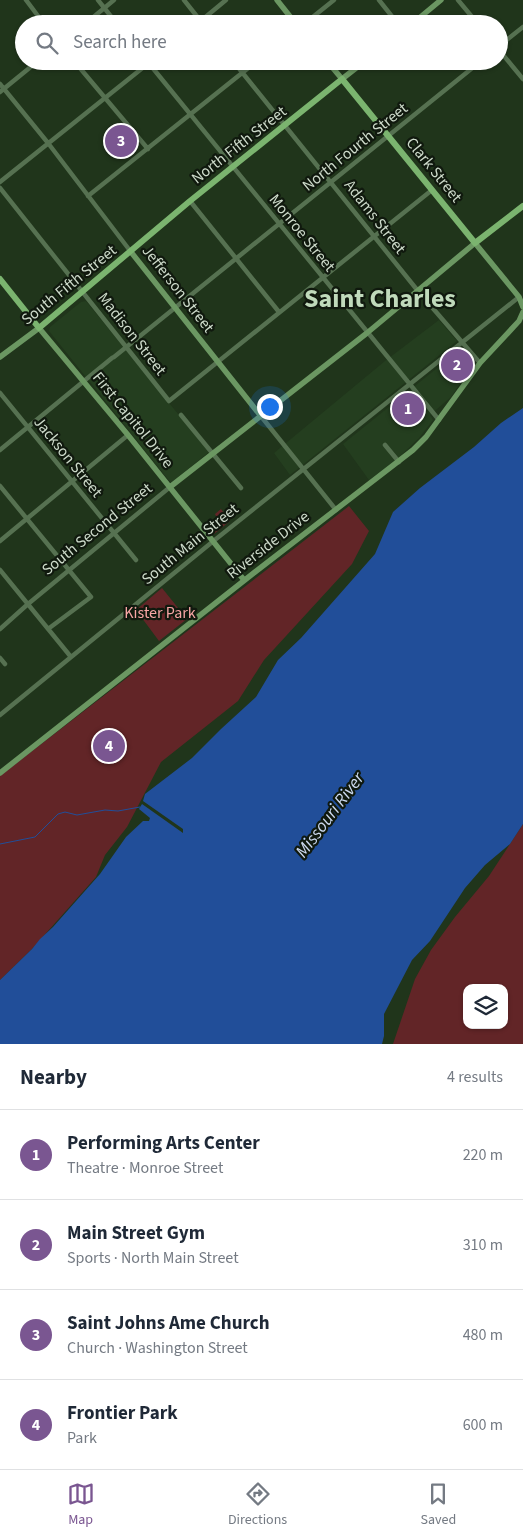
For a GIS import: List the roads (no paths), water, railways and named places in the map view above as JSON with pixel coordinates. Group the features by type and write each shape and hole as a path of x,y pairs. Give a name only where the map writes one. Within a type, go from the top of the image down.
{"main road":[{"name":"North Fifth Street","path":"131,252 190,201 342,80"},
{"name":"Clark Street","path":"342,80 475,243"},
{"path":"475,243 523,206"},
{"name":"South Fifth Street","path":"39,328 131,252"},
{"name":"First Capitol Drive","path":"0,279 39,328"}],"street":[{"path":"26,0 37,15"},
{"path":"98,0 110,15"},
{"path":"96,15 114,0"},
{"path":"184,0 194,15"},
{"path":"209,15 226,0"},
{"path":"277,0 289,15"},
{"path":"315,15 334,0"},
{"path":"379,0 391,15"},
{"path":"423,15 441,0"},
{"path":"458,0 470,15"},
{"path":"508,39 523,27"},
{"path":"508,61 523,79"},
{"path":"2,90 27,70"},
{"path":"81,70 148,149"},
{"path":"0,182 139,70"},
{"name":"Monroe Street","path":"155,70 438,420"},
{"name":"Adams Street","path":"241,70 418,291 480,363"},
{"path":"88,196 246,70"},
{"name":"Clark Street","path":"334,70 342,80"},
{"name":"North Fifth Street","path":"342,80 354,70"},
{"name":"North Fourth Street","path":"0,450 470,70"},
{"name":"Jefferson Street","path":"0,84 2,90 48,143 175,309 336,510"},
{"name":"Madison Street","path":"0,188 169,401 217,362"},
{"path":"217,362 432,190"},
{"path":"190,201 279,312"},
{"name":"Clark Street","path":"475,243 518,297"},
{"name":"South Second Street","path":"0,628 170,487 367,332 475,243"},
{"path":"518,297 523,308"},
{"name":"South Main Street","path":"0,715 518,297"},
{"name":"Riverside Drive","path":"0,773 420,444 480,363 519,322 523,312"},
{"name":"South Fifth Street","path":"0,358 39,328"},
{"name":"First Capitol Drive","path":"39,328 128,435 244,580"},
{"name":"Jackson Street","path":"0,393 136,560"},
{"path":"181,415 241,488"},
{"path":"0,541 128,435"},
{"path":"386,445 398,462"},
{"path":"0,486 91,597 48,629"},
{"path":"0,570 71,658"},
{"path":"0,658 5,664"}],"water":[{"name":"Missouri River","path":"523,408 523,824 510,844 485,865 465,888 430,941 412,960 384,1014 382,1044 0,1044 0,980 53,927 100,874 126,837 143,821 149,821 150,818 139,809 142,804 183,833 183,829 143,801 145,794 192,758 256,697 278,660 301,638 375,554 393,512 501,423"}],"waterway":[{"path":"0,844 35,837 58,814 65,812 77,815 140,807"}],"place":[{"name":"Saint Johns Ame Church","path":"121,141"},
{"name":"Main Street Gym","path":"457,365"},
{"name":"Performing Arts Center","path":"408,409"},
{"name":"Frontier Park","path":"109,746"}],"district":[{"name":"Saint Charles","path":"380,298"}],"park label":[{"name":"Kister Park","path":"160,613"}]}
